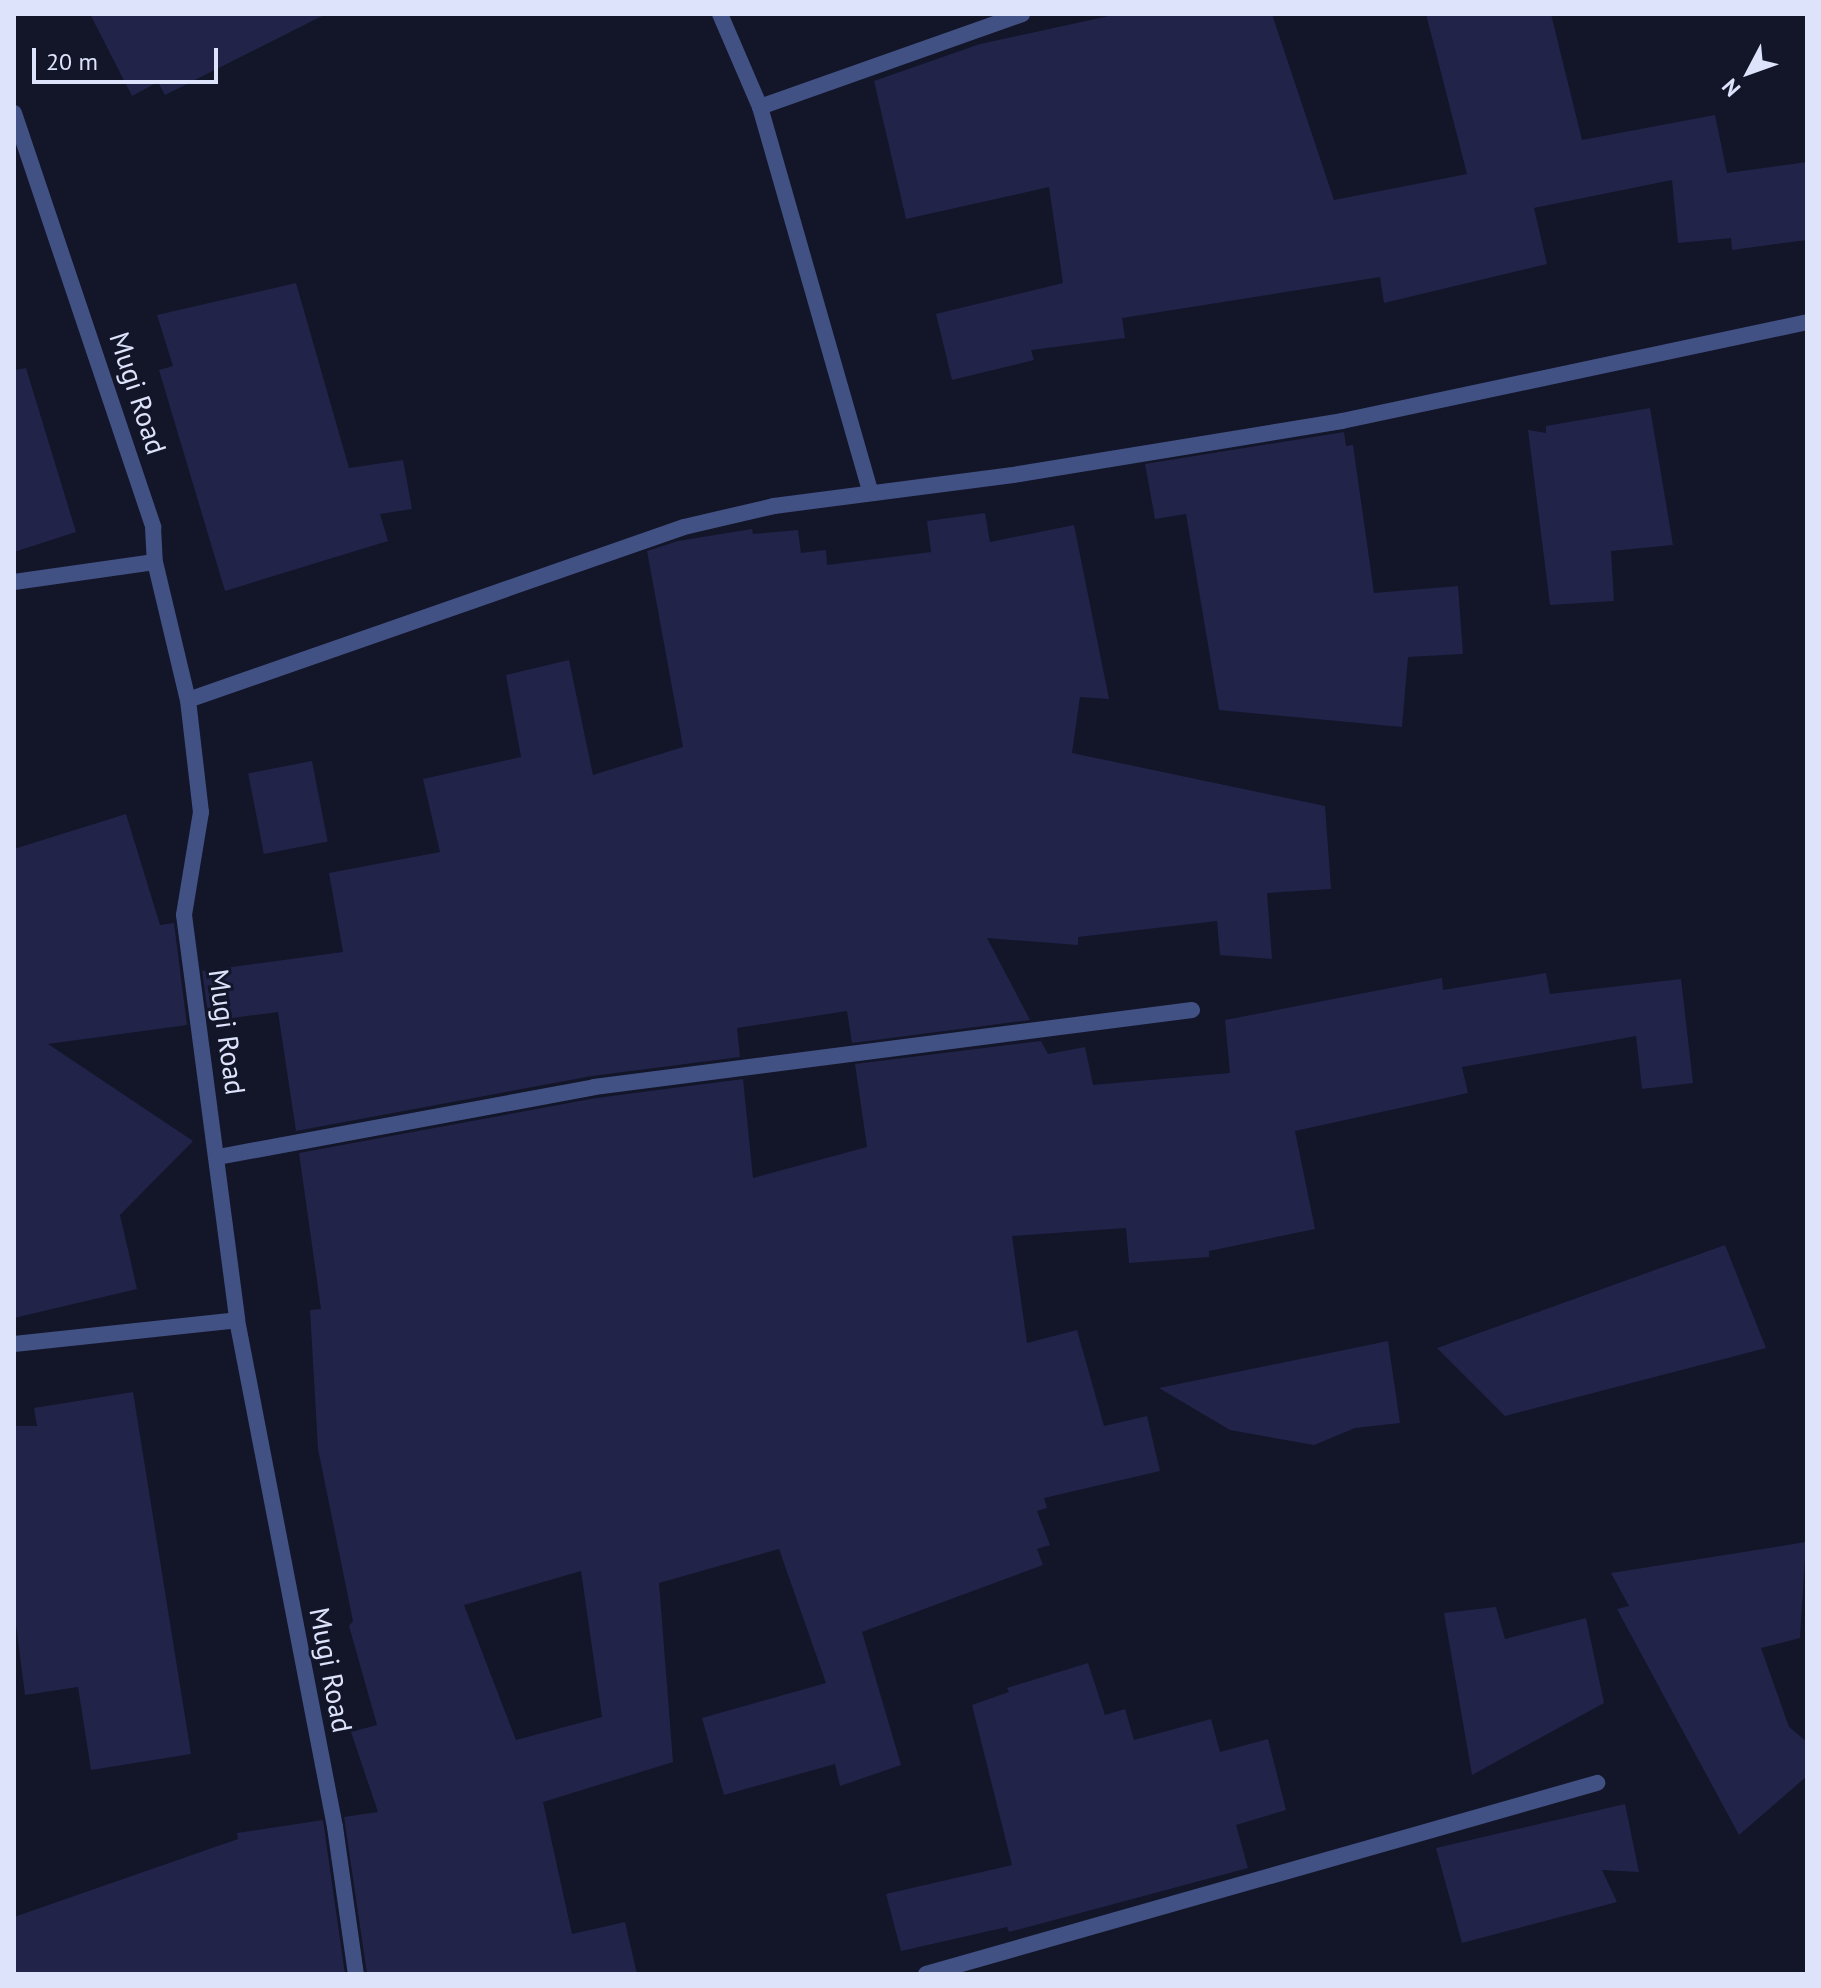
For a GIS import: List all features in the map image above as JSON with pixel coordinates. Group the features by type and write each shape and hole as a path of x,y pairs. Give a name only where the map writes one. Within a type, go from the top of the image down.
{"street":[{"path":"720,14 760,107 870,491"},
{"path":"760,107 1022,14"},
{"name":"Mugi Road","path":"14,113 117,411 153,527 155,562 188,700 201,812 184,915 237,1320 335,1827 356,1974"},
{"path":"188,700 684,527 870,491 1019,474 1342,421 1807,322"},
{"path":"14,582 155,562"},
{"path":"218,1157 594,1087 1192,1010"},
{"path":"14,1344 237,1320"},
{"path":"926,1974 1597,1783"}],"building":[{"path":"90,14 326,14 165,95 158,82 132,96"},
{"path":"1118,14 1272,14 1334,200 1467,174 1426,14 1551,14 1582,140 1715,115 1727,173 1807,162 1807,240 1732,250 1731,238 1678,243 1672,180 1534,208 1547,264 1384,303 1380,277 1122,318 1125,338 1031,350 1034,360 952,380 936,314 1063,283 1049,187 906,219 874,81 980,44"},
{"path":"296,283 349,468 403,460 412,509 380,514 388,541 225,591 159,370 173,366 157,315"},
{"path":"26,368 76,532 14,552 14,370"},
{"path":"1650,408 1673,545 1611,551 1614,601 1550,605 1528,430 1546,433 1546,426"},
{"path":"1344,432 1346,446 1353,445 1374,593 1458,586 1463,654 1408,657 1402,727 1219,710 1186,514 1155,519 1145,464"},
{"path":"985,513 990,542 1074,525 1109,699 1080,697 1072,753 1325,806 1331,889 1267,893 1272,959 1220,955 1217,921 1078,937 1078,945 987,938 1030,1020 852,1043 847,1011 737,1028 740,1057 592,1076 296,1131 278,1012 209,1021 202,971 343,952 329,873 440,852 423,779 521,757 506,675 569,660 593,775 683,747 647,551 678,541 752,529 753,534 798,530 801,553 826,550 827,565 931,552 927,521"},
{"path":"312,761 328,841 264,854 248,773"},
{"path":"126,814 160,925 174,923 187,1025 48,1044 193,1141 120,1215 137,1289 14,1318 14,849"},
{"path":"1546,973 1550,994 1681,979 1693,1083 1642,1089 1636,1036 1462,1067 1468,1093 1295,1131 1315,1229 1209,1251 1209,1257 1129,1263 1126,1228 1012,1236 1027,1343 1077,1330 1104,1426 1147,1416 1160,1471 1044,1498 1047,1508 1037,1511 1050,1545 1037,1549 1043,1565 862,1632 901,1765 840,1786 835,1764 724,1795 702,1718 826,1683 779,1549 659,1583 673,1762 543,1802 572,1934 625,1922 637,1974 367,1974 344,1817 378,1812 351,1732 377,1725 349,1626 353,1621 318,1449 310,1310 321,1309 299,1153 596,1098 743,1079 753,1178 867,1147 855,1064 1041,1041 1048,1054 1085,1047 1093,1085 1230,1073 1225,1020 1442,978 1443,990","holes":["581,1571 602,1717 516,1740 464,1605"]},
{"path":"1725,1245 1766,1348 1505,1416 1437,1348"},
{"path":"1388,1341 1400,1423 1355,1428 1314,1445 1230,1430 1159,1388"},
{"path":"133,1392 191,1754 91,1770 78,1687 25,1695 14,1609 14,1426 37,1426 34,1408"},
{"path":"1806,1542 1800,1638 1761,1648 1789,1727 1807,1742 1807,1776 1739,1835 1617,1609 1629,1606 1611,1573"},
{"path":"1496,1607 1505,1639 1586,1618 1604,1703 1472,1775 1444,1613"},
{"path":"1088,1663 1105,1715 1125,1709 1134,1740 1211,1719 1220,1752 1268,1739 1286,1810 1236,1825 1248,1868 1009,1932 1007,1927 901,1951 886,1894 1012,1865 972,1705 1009,1692 1007,1688"},
{"path":"1625,1804 1639,1872 1602,1870 1617,1902 1462,1943 1436,1848"},
{"path":"323,1820 345,1974 14,1974 14,1917 238,1839 237,1833"}]}
